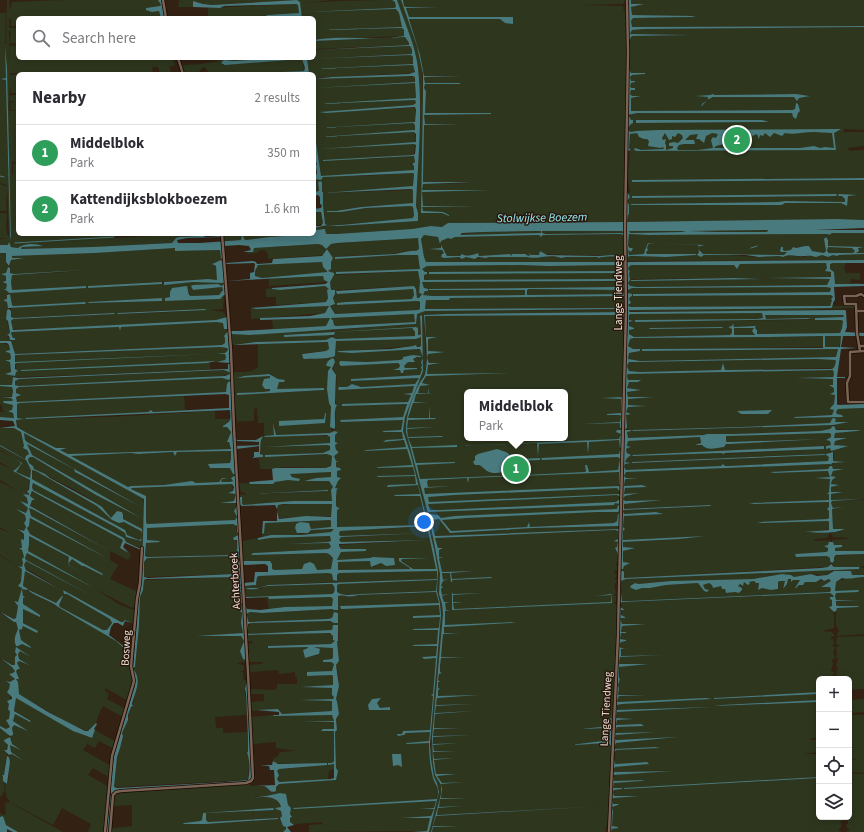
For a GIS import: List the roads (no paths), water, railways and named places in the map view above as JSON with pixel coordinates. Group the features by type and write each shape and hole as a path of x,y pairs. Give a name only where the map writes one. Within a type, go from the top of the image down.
{"street":[{"path":"163,0 166,16"},
{"name":"Lange Tiendweg","path":"608,832 618,635 626,317 625,227 628,52 627,0"},
{"path":"179,60 182,72"},
{"name":"Achterbroek","path":"111,795 121,791 246,783 251,781 253,778 249,682 234,432 229,308 222,236"},
{"path":"864,296 861,294 856,296 844,296 845,304 864,311"},
{"path":"856,308 860,352"},
{"path":"864,352 850,352 850,376 847,383 848,402 864,402"},
{"name":"Bosweg","path":"111,795 112,756 134,681 131,666 137,599 140,583 142,548"},
{"path":"105,832 111,795"},
{"path":"110,832 111,795"}],"water":[{"path":"158,0 162,0 165,16 160,16 159,11 152,12 146,10 146,8 161,5"},
{"path":"297,0 300,2 302,16 266,16 299,13 298,5 296,4 224,6 220,8 193,7 193,1 212,5"},
{"path":"392,0 397,0 412,43 418,68 420,120 416,206 418,221 339,226 328,225 413,218 413,207 411,206 366,208 341,212 327,212 361,207 413,203 413,190 411,189 325,193 413,186 414,174 323,177 321,180 316,179 316,142 321,176 414,170 414,166 412,164 415,162 414,156 323,160 413,155 415,154 416,145 414,144 320,149 416,142 416,134 414,132 319,137 415,130 415,125 413,123 318,128 415,122 415,107 326,113 319,112 413,105 416,103 415,100 316,104 416,98 415,83 316,88 415,82 415,77 412,76 316,79 409,74 415,72 413,65 311,69 413,64 413,57 411,55 316,59 412,54 410,46 316,50 409,45 405,37 383,38 404,36 404,30 402,28 316,30 402,27 399,13 396,9 306,12 394,8 396,7 395,2"},
{"path":"401,0 403,0 404,6 406,7 440,7 406,8 409,17 513,17 513,24 505,23 500,19 409,19 420,55 424,76 462,76 424,78 425,83 461,83 425,84 425,113 491,113 424,115 425,124 460,124 424,125 423,182 476,182 423,184 422,190 490,190 422,192 423,206 477,207 422,207 423,211 443,212 449,216 442,213 421,213 423,74 417,46"},
{"path":"628,0 631,0 631,4 644,4 631,7 632,15 696,16 633,18 631,21 632,27 864,27 644,29 632,30 630,34 692,35 632,36 629,40"},
{"path":"336,38 381,38 316,41"},
{"path":"5,47 7,69 11,240 6,80 0,79 6,78"},
{"path":"224,60 289,60 225,65 221,63"},
{"path":"302,60 307,60 309,72 281,72 304,71 305,68"},
{"path":"629,69 631,73 645,73 632,75 630,77 631,81 635,82 631,83 630,87 635,88 635,90 631,90 630,94 632,96 641,96 631,98 631,111 792,110 795,109 796,103 798,104 800,111 796,119 793,117 792,113 637,113 628,115"},
{"path":"713,94 796,94 810,96 799,98 797,101 794,97 713,97 707,100 701,107 708,97 696,96"},
{"path":"629,116 631,120 633,120 633,123 628,128"},
{"path":"636,120 762,120 769,122 636,123"},
{"path":"628,128 631,132 659,130 841,129 834,133 836,150 637,151 634,150 635,148 641,150 664,149 663,147 648,146 649,141 639,137 637,133 630,134 629,148 631,150 628,151","holes":["814,132 832,133 834,148 820,148 814,146 800,148 714,148 724,144 730,145 731,136 735,134 743,135 743,145 748,144 749,142 745,140 747,133 752,136 757,134 759,139 760,135 763,136 765,133 770,137 774,133 782,136 785,133 792,134","665,133 669,140 672,139 672,136 675,137 678,133 682,135 683,138 678,143 669,143 669,146 673,146 673,148 666,150 666,139 663,140 662,138","712,133 718,134 716,138 713,137 711,140 713,148 698,150 678,150 677,148 679,145 695,144 694,140 685,140 690,135 698,134 696,139 699,139 704,143 706,136"]},
{"path":"864,178 864,180 632,182 632,180"},
{"path":"318,182 322,182 322,192 324,193 323,205 325,224 328,225 316,228 316,226 321,226 323,223 321,212 316,212 316,209 321,208 322,205 320,204 320,197 316,196 316,192 319,191"},
{"path":"628,193 630,197 627,201 629,205 629,214 627,222 837,219 864,220 864,228 815,230 864,230 864,233 832,233 829,235 629,234 628,246 633,248 631,252 628,250 629,255 644,254 648,243 647,254 696,254 666,257 629,256 628,258 626,231 624,258 612,256 599,258 561,258 553,256 534,258 478,257 475,259 466,257 462,259 459,257 444,258 441,257 444,253 442,250 429,249 441,248 441,245 447,256 460,256 462,254 470,255 478,253 479,256 510,254 511,256 512,254 526,254 530,256 529,253 531,255 539,255 540,251 547,255 620,256 624,255 622,234 543,235 541,237 539,235 455,237 441,241 440,244 438,237 424,235 421,239 426,262 624,262 624,273 429,274 429,272 623,270 621,265 427,266 422,269 427,272 427,274 424,275 424,280 613,279 621,278 625,275 625,281 422,282 424,288 428,289 428,291 425,291 423,295 432,296 525,295 525,290 429,289 615,287 625,284 623,290 528,289 527,295 620,294 625,292 625,296 450,298 449,300 426,300 425,309 617,308 625,306 625,309 425,311 417,314 416,324 249,335 231,334 231,331 326,326 330,318 260,320 260,318 310,316 325,313 329,306 251,308 326,302 328,298 327,290 329,289 325,286 280,290 272,289 325,284 328,282 324,280 323,276 227,281 250,279 250,273 254,272 255,264 226,263 253,261 257,264 272,263 273,259 322,256 327,249 333,258 331,262 331,269 328,271 334,273 330,282 331,290 335,290 333,298 335,304 330,306 335,314 420,309 420,302 418,301 337,305 337,303 345,302 412,299 414,295 413,289 337,294 336,291 414,286 416,289 417,298 419,298 422,294 419,293 420,282 418,271 336,274 336,272 420,269 418,255 335,259 335,257 395,254 416,251 419,249 418,238 337,243 331,244 326,249 322,245 318,244 254,248 253,252 243,252 251,250 249,246 224,245 222,246 223,258 221,259 220,250 175,251 175,248 12,256 12,258 24,258 11,260 9,266 6,262 6,253 0,253 0,245 8,245 9,242 11,247 18,248 23,245 30,244 43,246 22,247 21,249 92,247 172,243 176,238 180,237 221,236 221,239 220,237 187,238 177,240 178,243 200,243 241,240 242,236 246,240 284,236 316,236 316,230 325,229 326,234 336,234 412,229 431,226 442,227 448,223 624,222 626,194","holes":["768,230 766,232 689,231","541,231 541,233 460,235 462,233","542,231 623,232 546,234 542,233","629,231 686,231 682,232 630,233","322,262 323,267 327,272 262,278 255,276 255,271 258,265","414,314 415,322 336,326 331,318"]},
{"path":"837,194 836,196 632,198 632,196"},
{"path":"839,194 857,195 848,196 847,206 841,203 785,203 782,205 631,205 785,201 845,202 845,199 842,196 838,196"},
{"path":"826,237 828,240 828,246 864,247 858,248 859,251 856,253 864,254 833,255 828,257 822,255 816,257 791,255 783,257 759,257 746,255 704,255 701,257 697,255 699,252 698,249 703,254 784,255 787,252 781,252 781,247 783,247 783,250 785,251 791,250 793,247 796,248 805,246 809,246 812,251 824,253 826,251 824,239","holes":["828,247 852,248 855,251 853,253 829,253 827,251"]},
{"path":"655,243 705,245 699,247 698,245"},
{"path":"221,260 223,262 224,283 193,282 164,285 164,282 208,279 217,280 216,266 212,264"},
{"path":"864,260 864,263 830,264 830,269 834,272 835,284 864,284 864,286 834,287 835,300 833,302 831,299 833,297 831,295 633,296 633,294 830,292 831,288 826,287 632,288 628,290 628,293 632,294 632,296 629,299 631,303 628,305 630,307 829,306 829,308 629,310 630,312 845,310 847,327 845,332 864,333 864,336 843,336 841,347 857,348 841,349 837,377 845,378 837,378 837,404 864,404 864,408 838,409 836,412 837,414 842,415 843,417 794,417 832,415 834,410 830,409 834,404 835,395 830,394 834,392 834,388 829,385 833,385 833,379 796,378 833,377 833,370 628,374 628,380 641,380 638,382 629,382 627,388 641,390 627,392 628,397 654,397 628,399 628,405 646,406 628,407 626,412 631,414 626,415 627,427 625,430 631,431 627,432 628,438 820,431 830,429 833,426 836,430 861,430 835,433 834,438 847,438 835,441 834,445 848,446 831,451 830,448 826,449 826,446 831,445 830,441 826,440 831,437 831,434 829,433 726,436 727,442 824,439 726,444 724,447 712,449 706,448 702,445 695,445 701,443 700,437 628,441 627,446 631,447 627,448 626,450 627,453 631,455 625,462 631,463 625,464 624,467 626,470 721,466 723,464 725,466 729,466 828,461 829,457 826,454 833,452 833,461 845,462 832,463 831,465 626,472 624,476 626,478 639,479 626,479 624,486 642,485 647,487 625,488 624,494 639,493 625,496 623,499 625,501 662,500 624,504 624,509 711,506 624,510 624,514 656,512 663,514 624,516 623,527 625,529 623,531 623,540 706,536 623,542 623,547 635,548 623,551 623,562 630,563 621,569 628,311 627,262","holes":["826,263 827,268 825,271 831,272 831,277 768,278 830,279 827,285 637,287 630,286 628,283 630,280 630,272 628,268 631,265 734,265 737,269 740,264","762,313 763,318 635,320 635,322 812,319 766,319 765,315 844,316 815,318 815,320 843,321 840,333 757,334 757,330 755,328 756,326 734,327 733,323 732,326 728,327 732,329 732,333 730,335 634,337 629,334 629,330 634,329 629,326 629,322 634,321 629,320 630,314","734,328 754,328 752,331 755,335 734,335","823,336 823,348 642,349 642,351 838,349 836,357 640,361 628,359 629,353 640,351 640,349 633,349 628,346 630,339","825,336 841,336 840,347 825,347","816,359 836,361 834,367 830,369 725,370 723,363 721,370 640,372 629,371 627,366 629,362"]},
{"path":"8,267 10,268 10,273 14,274 85,270 12,275 12,290 86,286 86,288 9,293 6,290 3,290 6,289 7,284 2,282 6,281 6,276 1,274 6,273"},
{"path":"735,278 766,279 631,281 631,280"},
{"path":"162,282 162,284 88,288 88,286"},
{"path":"218,284 222,286 226,284 226,295 220,299 165,301 165,298 170,297 172,288 187,286 189,295 191,296 219,295 223,290 222,287 193,290 191,286"},
{"path":"10,294 13,306 86,302 85,304 8,308 7,302 3,300 7,299 7,295"},
{"path":"162,298 162,301 88,302"},
{"path":"9,309 11,311 11,317 14,318 115,314 13,319 11,321 13,330 216,320 227,317 228,329 224,329 223,323 217,322 121,327 120,331 119,327 12,332 11,333 15,340 10,340 9,336 7,335 10,333 8,321 6,319 7,310"},
{"path":"205,309 206,310 117,313"},
{"path":"625,312 624,317 622,315 425,316 426,337 437,337 428,339 428,351 445,352 428,354 427,358 429,363 440,363 428,365 427,374 511,373 426,376 422,383 430,385 420,386 418,393 428,393 429,388 429,393 435,393 416,394 414,402 428,402 413,403 408,418 429,418 429,406 430,418 436,418 408,420 407,428 434,427 407,429 408,437 443,436 408,438 412,447 457,445 457,447 412,448 416,463 455,462 417,465 420,479 524,475 524,463 525,475 585,472 585,465 587,465 589,472 618,470 620,459 618,457 542,460 541,458 619,454 620,450 622,451 619,485 619,472 469,478 468,483 467,478 428,480 428,487 452,486 424,488 425,494 620,486 620,492 617,488 428,497 429,502 620,494 620,497 617,495 428,504 430,510 441,510 616,502 620,499 620,504 615,503 614,505 428,512 429,514 438,515 441,518 455,516 617,509 618,505 620,506 618,512 442,520 451,531 527,527 529,522 530,527 614,523 617,521 619,514 619,526 534,528 450,533 439,519 431,520 435,536 619,529 619,554 615,548 617,547 618,542 614,541 618,539 618,531 615,530 435,538 438,548 443,548 439,550 439,557 444,557 439,558 442,572 475,571 451,573 452,579 492,578 452,580 451,582 450,573 442,573 443,580 448,579 443,581 441,586 443,587 441,589 442,595 449,594 442,596 444,602 450,602 445,603 446,610 450,610 445,611 445,625 516,622 444,627 444,633 460,633 443,634 441,657 465,657 441,658 440,672 442,673 439,674 438,680 440,682 438,682 438,688 440,689 438,690 438,696 479,695 437,698 436,705 473,704 436,706 435,713 474,711 435,714 434,728 461,728 434,729 433,736 473,735 433,737 433,744 458,743 433,745 434,751 456,751 433,752 434,759 454,758 434,760 436,774 456,774 437,776 442,783 464,782 441,784 442,789 441,798 467,798 440,799 439,807 462,806 438,808 437,815 603,806 436,816 433,826 460,826 433,827 431,832 441,794 441,785 435,775 433,763 432,737 443,614 439,594 440,574 435,548 428,513 406,432 406,426 412,401 426,367 427,352 424,315"},
{"path":"422,315 423,357 420,349 352,353 337,352 391,349 416,345 419,347 421,346 421,337 416,339 336,341 335,356 320,359 304,359 302,354 326,351 329,349 328,342 233,345 256,342 326,340 332,337 336,339 415,336 415,332 412,328 335,332 334,335 284,337 284,335 416,327 418,328 418,335 420,335 420,316"},
{"path":"650,328 723,328 649,329"},
{"path":"228,331 230,363 217,362 225,360 226,357 225,354 217,354 225,353 228,350 227,348 220,347 15,355 15,362 213,354 16,363 15,369 18,371 16,372 15,376 5,374 11,372 10,362 5,360 10,360 11,358 10,353 6,352 10,350 7,343 0,343 0,341 11,341 15,354 222,345 225,343 224,336"},
{"path":"413,355 421,357 413,359 415,362 408,362 404,366 405,368 417,369 404,370 403,373 401,373 400,370 393,370 399,368 400,365 398,363 341,366 339,364 340,361 367,362 400,360 403,359 403,357"},
{"path":"332,358 335,362 332,369 336,375 335,404 337,405 335,411 334,429 330,427 331,407 327,389 328,371 331,367 326,365"},
{"path":"423,358 423,371 405,417 403,431 411,455 434,549 438,571 437,591 440,603 441,615 430,744 434,777 437,783 439,792 429,832 411,832 427,831 430,818 401,818 431,816 434,809 419,809 434,808 436,801 293,808 437,799 438,789 431,769 429,743 406,743 429,741 430,732 406,733 398,736 397,734 402,734 403,731 430,730 433,696 431,695 433,694 436,658 424,659 422,657 436,656 437,646 412,645 437,644 438,630 412,629 439,628 440,617 413,618 413,616 440,615 439,605 341,609 340,606 439,603 436,592 358,595 351,597 338,596 338,610 332,609 262,613 250,612 246,614 246,607 247,609 260,610 285,607 332,606 333,599 331,597 269,599 268,597 245,598 245,592 246,597 332,594 335,589 332,584 267,586 259,588 268,585 437,579 437,571 339,573 337,575 337,581 333,580 332,574 328,573 259,576 257,577 256,585 244,586 244,583 254,582 255,572 268,572 268,566 265,564 243,565 243,561 270,561 272,564 272,569 275,570 302,569 304,564 310,562 314,564 317,570 331,569 333,558 326,553 251,555 253,553 328,549 331,547 329,543 287,544 328,542 331,541 330,536 270,538 258,540 258,538 271,535 301,535 331,532 334,529 311,530 308,533 297,533 295,528 296,524 300,522 309,523 311,529 331,527 330,520 265,523 264,533 262,534 263,521 277,521 277,511 279,519 306,516 331,517 332,504 283,504 278,505 277,509 275,505 242,506 240,505 240,497 242,497 243,505 293,501 332,501 331,490 333,487 329,481 304,481 316,478 331,477 331,472 290,474 292,477 300,479 299,481 288,480 275,482 273,484 250,484 249,482 273,480 272,469 275,468 326,468 331,466 332,456 327,454 265,457 265,455 323,453 330,450 330,446 327,445 265,447 330,443 330,437 327,435 264,437 274,435 273,423 276,435 330,433 334,431 338,432 335,435 335,442 338,443 335,445 338,453 334,456 336,461 339,461 336,462 336,467 340,468 341,470 337,471 337,477 341,478 335,488 340,489 337,489 336,492 336,506 340,509 337,511 337,527 427,525 420,496 394,495 420,494 418,485 387,487 388,485 416,484 415,476 377,476 415,475 413,467 376,468 412,465 407,449 364,451 406,447 404,440 383,442 386,440 403,439 402,432 382,431 401,430 403,420 341,422 340,420 403,417 407,404 342,406 342,404 408,402 411,395 403,394 412,393 414,386 339,390 338,388 347,387 352,384 361,387 415,384 419,378 351,381 351,379 420,375","holes":["427,526 436,569 413,569 401,561 402,559 429,558 399,558 399,561 410,569 338,570 338,562 370,561 371,567 381,563 386,566 395,565 394,558 373,557 337,560 341,552 366,551 366,549 341,549 339,544 428,540 341,542 339,540 341,537 425,533 340,536 340,531","437,580 436,591 340,594 337,592 337,585"]},
{"path":"216,361 207,363 21,371 21,370"},
{"path":"228,364 230,364 231,373 224,370 19,379 15,381 15,385 225,376 230,374 231,378 229,380 222,378 19,387 16,389 16,393 21,395 16,397 17,402 226,392 227,384 231,381 236,474 233,474 230,468 210,468 208,464 230,463 231,451 177,452 175,456 173,452 71,456 128,487 164,485 192,481 196,483 219,482 222,478 228,479 222,479 221,482 230,482 233,481 231,478 236,475 238,503 220,503 234,501 236,494 228,493 233,491 234,487 232,484 131,489 146,496 147,524 235,520 237,517 234,511 238,504 240,534 241,559 233,556 147,558 144,562 144,577 234,574 237,570 237,563 241,560 246,660 243,659 240,651 244,641 241,636 197,636 243,633 241,623 242,613 240,611 242,605 240,601 236,600 239,598 240,594 240,581 237,577 146,579 144,580 143,590 140,597 135,667 133,668 142,575 144,499 24,433 25,440 27,442 141,507 75,472 74,469 27,444 32,455 141,518 96,495 33,457 30,457 28,459 29,463 34,469 102,507 111,518 117,511 122,512 123,519 142,529 142,533 124,522 119,523 112,520 97,506 32,470 32,479 125,530 127,535 139,540 142,536 141,541 126,537 125,533 117,528 33,483 33,490 124,538 126,542 141,550 125,543 123,547 129,553 120,548 123,540 32,491 30,496 35,500 32,500 30,506 108,550 29,508 31,516 107,558 30,518 29,526 27,528 30,534 103,574 102,575 82,566 72,559 68,564 69,557 29,536 28,551 94,588 27,553 25,558 26,560 90,595 26,561 24,565 26,570 61,590 25,571 23,586 28,589 22,589 23,596 25,597 23,598 23,604 40,615 40,617 23,609 23,623 38,631 37,633 23,626 22,629 19,630 21,640 31,648 22,644 16,646 15,639 18,629 16,622 0,612 14,619 16,618 18,606 14,601 18,602 22,588 18,586 21,582 22,569 18,566 22,567 22,559 24,557 22,550 19,548 22,548 21,539 24,540 24,534 18,529 24,531 26,527 24,523 26,520 25,515 16,509 26,513 28,508 20,501 28,504 27,498 23,494 29,495 27,491 29,490 30,480 13,471 21,464 20,462 0,450 22,463 16,472 30,478 31,470 26,460 0,446 25,459 29,454 27,450 23,448 24,446 21,432 14,428 0,428 15,426 13,421 0,420 0,417 14,418 13,413 8,411 12,410 13,405 4,403 3,401 13,400 11,398 2,397 12,397 12,387 0,385 12,385 13,377 228,369","holes":["229,395 229,408 153,412 151,410 148,412 25,418 230,410 230,420 223,427 227,427 231,432 227,442 229,442 231,449 68,454 60,450 67,448 56,448 17,427 16,420 24,419 17,418 17,404 20,403","233,524 237,526 237,532 240,534 233,538 234,540 237,540 237,551 232,555 145,556 146,543 160,542 147,540 147,528"]},
{"path":"269,374 278,379 285,380 284,382 279,382 277,389 324,388 324,390 237,395 237,393 270,391 270,389 265,389 262,385 264,379 270,378 270,376 237,378"},
{"path":"623,397 622,427 620,428 620,423 582,424 620,422 620,415 607,414 621,413 621,399 602,398"},
{"path":"772,410 768,414 741,414 737,411"},
{"path":"325,413 325,423 279,426 279,421 324,419"},
{"path":"833,418 836,419 835,422 849,422 833,425 632,430 830,423"},
{"path":"617,430 622,430 622,448 620,448 619,440 589,442 588,454 587,442 539,444 538,456 537,443 459,446 619,439 621,434 616,432"},
{"path":"235,435 237,440 256,440 263,436 260,454 263,455 263,457 252,458 254,457 254,452 259,452 259,446 236,449 236,446 259,445 259,442 236,441"},
{"path":"824,446 824,449 724,454 632,455"},
{"path":"497,449 519,459 540,458 540,460 517,461 511,467 499,473 491,473 480,465 475,465 473,462 475,460 475,456 478,454"},
{"path":"825,455 632,463 632,462"},
{"path":"832,466 833,469 844,469 833,471 831,476 836,477 832,480 831,484 839,485 831,487 831,492 843,492 831,494 831,500 864,499 832,501 831,503 833,508 843,507 832,509 833,529 845,529 830,533 804,532 829,530 828,521 757,522 829,518 829,511 827,509 829,507 829,502 749,503 829,500 829,494 827,494 829,492 830,479 815,478 830,477 828,471 770,472 828,469"},
{"path":"328,490 328,491 250,494"},
{"path":"829,542 833,542 834,545 842,545 842,547 835,548 835,551 864,551 864,554 836,555 832,563 830,558 827,556 796,557 795,554 826,552 828,551 828,548 824,546 828,545"},
{"path":"831,564 834,567 859,567 859,569 626,579 621,581 622,601 830,592 830,587 821,587 831,581 829,579 824,581 821,579 816,582 805,582 803,585 799,585 795,588 800,580 793,580 791,582 791,579 788,579 787,584 783,589 785,581 778,582 778,589 771,590 762,588 758,590 759,583 754,581 749,582 750,584 748,585 744,582 743,586 740,584 738,586 742,588 739,593 726,593 725,589 722,589 721,586 713,588 709,583 703,585 705,589 709,590 707,592 704,591 698,583 666,585 636,590 630,586 635,583 753,579 782,574 791,575 794,577 811,574 817,576 827,575 834,571 851,571 852,575 864,575 864,577 850,579 842,578 836,582 835,591 859,590 858,592 836,593 836,600 859,600 836,601 836,605 859,606 858,607 837,608 834,612 829,607 832,606 832,600 830,597 834,596 830,593 622,602 620,604 621,571 624,572 624,578 821,568 828,567"},
{"path":"29,590 56,603 63,596 59,605 60,607 103,630 107,630 112,623 110,619 67,594 64,594 63,590 121,622 125,620 133,623 125,621 123,626 118,623 114,623 111,627 109,635 131,652 126,650 116,641"},
{"path":"452,592 453,594 484,593 453,595 453,602 463,602 453,603 454,609 611,602 611,595 596,596 611,594 611,592 612,603 452,610"},
{"path":"620,607 625,610 621,610 621,615 625,617 620,618 622,624 646,624 622,626 621,632 626,633 621,633 620,639 626,641 621,642 619,646 621,648 626,648 621,649 621,656 664,655 620,657 619,664 648,664 619,667 620,679 618,685 618,695 646,695 619,696 618,702 712,699 622,704 617,705 617,710 712,707 617,712 617,718 633,719 617,720 616,725 641,724 644,726 617,727 616,733 656,732 616,735 616,740 678,737 616,743 615,749 660,748 616,750 613,754"},
{"path":"334,612 338,613 338,623 330,621 251,623 248,624 247,631 246,616 249,622 328,619 332,618"},
{"path":"333,625 338,625 337,641 339,661 336,665 339,686 336,699 339,714 336,719 337,730 335,732 336,768 338,771 336,780 279,784 274,792 264,786 253,786 275,785 274,770 270,770 269,766 260,765 272,765 273,761 278,764 327,763 327,765 279,769 277,771 279,775 277,779 279,782 334,778 334,764 328,765 328,763 332,763 334,761 334,731 321,731 323,729 334,729 334,722 302,722 334,721 332,715 274,716 273,715 279,715 279,712 257,710 278,709 282,714 332,711 332,701 300,700 333,699 332,688 300,687 333,685 332,675 307,676 307,672 332,671 334,664 331,662 323,662 323,660 332,659 333,648 314,647 320,649 319,654 305,658 303,650 308,647 268,648 268,646 331,644 335,641 330,633 247,634 332,630"},
{"path":"16,647 31,657 20,651 18,654 19,659 29,665 19,661 17,663 20,669 16,671 19,679 16,679 18,682 19,694 48,712 85,731 88,731 96,723 97,724 92,738 73,731 16,698 14,711 31,721 30,722 15,714 13,721 28,731 14,725 12,728 13,735 10,736 0,728 0,726 6,729 10,727 6,720 9,719 10,712 7,701 12,699 12,697 7,692 10,684 6,681 10,682 15,679 9,674 15,671 0,658 12,665 15,665 15,657 17,655 15,652"},
{"path":"134,670 138,682 132,704 133,706 131,707 128,720 122,733 123,736 117,757 114,787 248,780 249,758 247,753 246,684 248,684 252,777 248,782 115,791 112,793 109,832 106,832 114,756 135,685"},
{"path":"816,692 816,694 714,698"},
{"path":"381,698 377,703 380,708 390,707 390,710 369,710 368,705 372,699"},
{"path":"816,700 816,702 714,706"},
{"path":"612,718 611,746 609,743 570,745 610,740 609,735 601,735 610,734 609,728 581,729 610,726 611,720 607,719"},
{"path":"10,737 12,744 21,750 10,745 11,752 24,761 12,754 9,755 4,750 7,750 8,745 4,740"},
{"path":"392,754 401,754 402,767 398,765 393,766"},
{"path":"613,755 615,764 647,762 649,764 615,767 613,770 614,772 672,771 613,775 614,781 645,780 614,783 613,788 622,789 614,790 614,796 639,796 612,799 613,804 619,804 612,807 612,826 618,828 612,829 611,832 609,832"},
{"path":"7,756 9,757 10,762 7,784 3,781 2,775 4,775"},
{"path":"816,777 624,789 624,788"},
{"path":"280,793 286,794 288,805 291,808 290,814 292,817 290,818 290,822 294,825 287,827 291,832 283,832 286,827 283,826 280,818 282,816 281,811 275,808 281,807 276,800 268,797 250,798"},
{"path":"273,808 274,810 206,813 206,820 208,822 278,819 206,824 183,824 202,820 203,813"},
{"path":"3,816 6,825 18,832 13,832 7,829 7,832 0,832 0,817"}],"waterway":[{"path":"0,176 4,177"},
{"path":"15,243 114,237"},
{"path":"751,248 757,246"},
{"path":"827,307 831,307 833,300"}],"place":[{"name":"Kattendijksblokboezem","path":"737,140"},
{"name":"Middelblok","path":"516,469"}],"water label":[{"name":"Stolwijkse Boezem","path":"542,218"}]}
